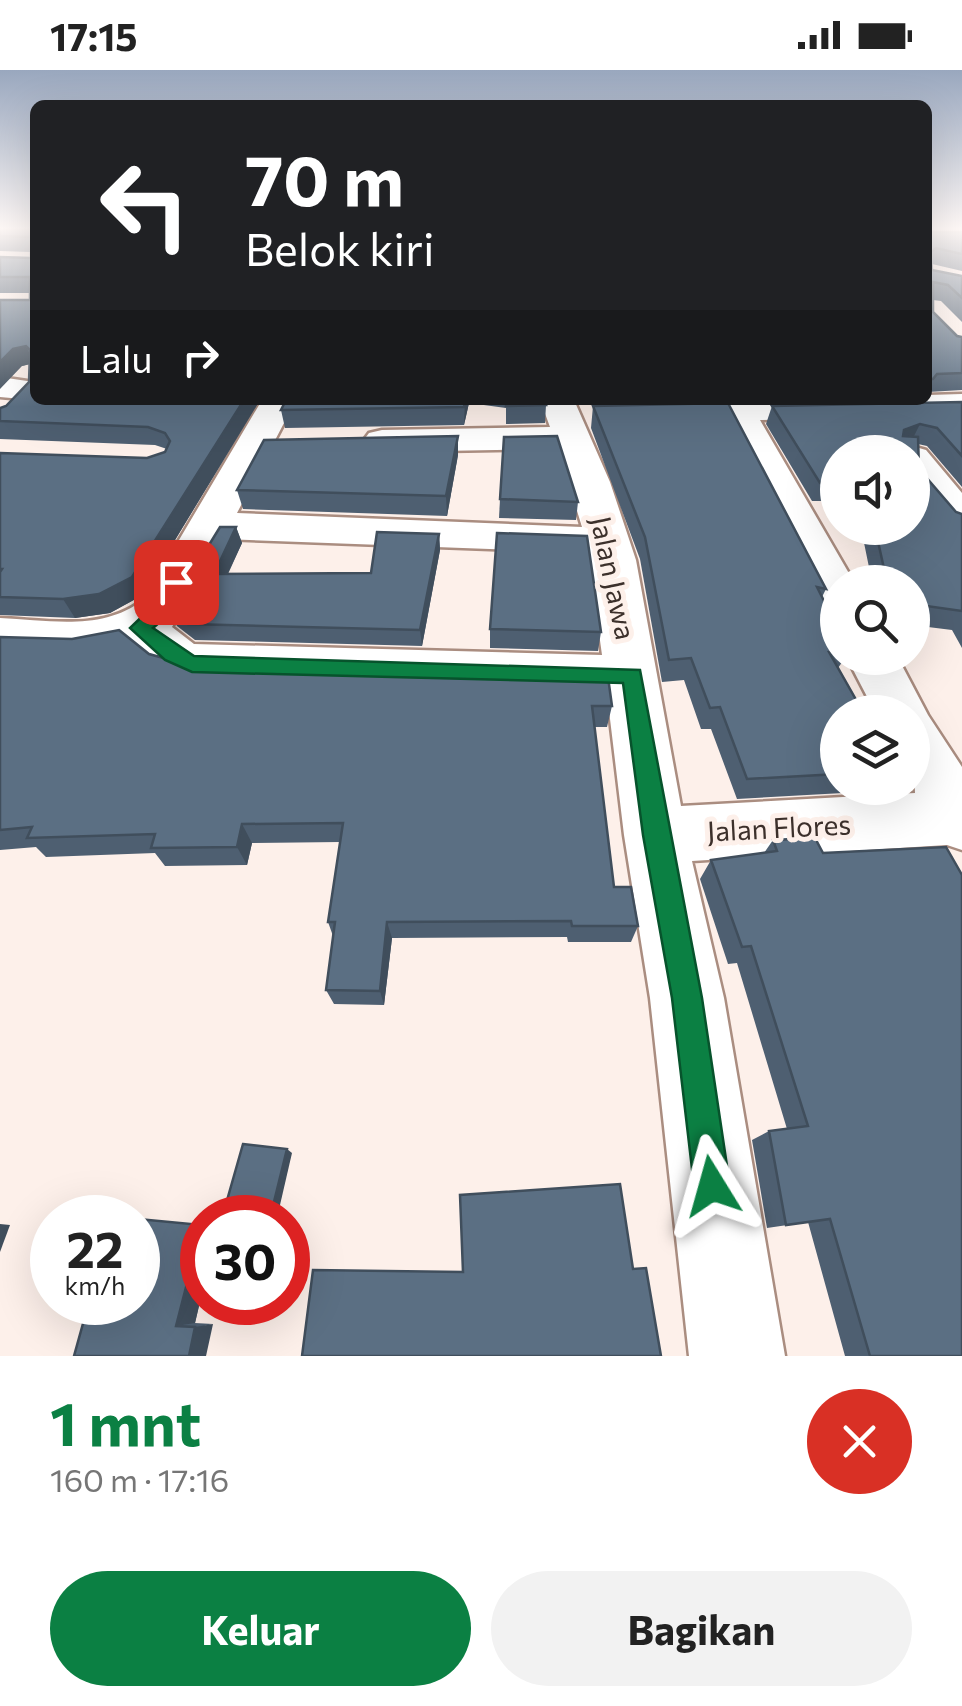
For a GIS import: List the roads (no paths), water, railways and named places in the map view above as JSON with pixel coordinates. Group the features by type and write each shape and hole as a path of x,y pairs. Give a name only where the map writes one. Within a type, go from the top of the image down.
{"street":[{"path":"0,636 114,636 140,628 161,610 208,524 275,443 279,405"},
{"path":"352,442 583,416 734,405 822,565"},
{"path":"870,405 894,435"},
{"path":"932,405 962,405"},
{"name":"Jalan Jawa","path":"583,416 633,675 656,835 687,998 737,1356"},
{"path":"790,507 820,506"},
{"path":"208,524 608,539"},
{"path":"140,628 179,659 210,666 633,675"},
{"path":"930,764 961,819"},
{"name":"Jalan Flores","path":"656,835 961,819"}]}
